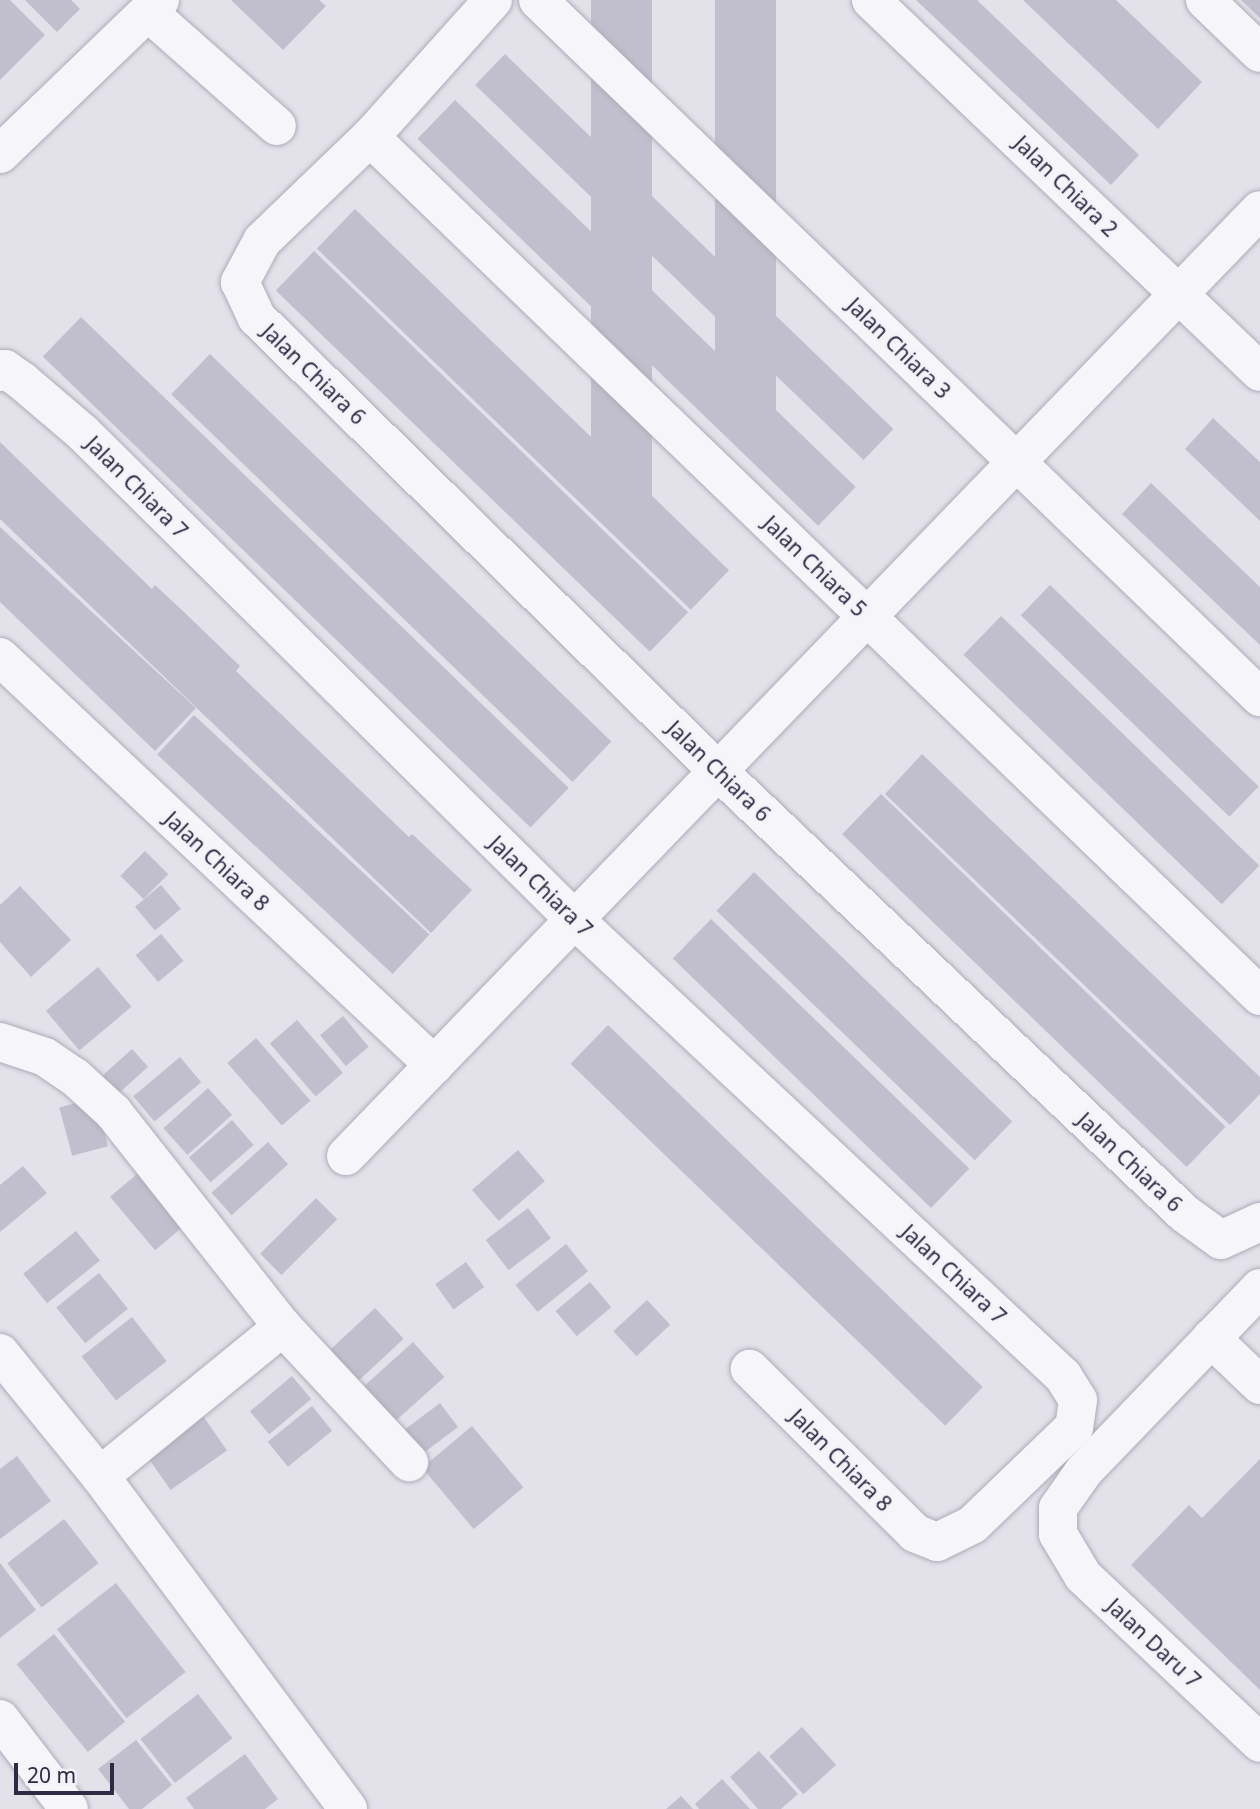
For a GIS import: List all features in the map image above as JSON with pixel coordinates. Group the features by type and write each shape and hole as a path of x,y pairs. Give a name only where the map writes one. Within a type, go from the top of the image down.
{"street":[{"path":"370,137 493,0"},
{"name":"Jalan Chiara 3","path":"538,0 1260,697"},
{"name":"Jalan Chiara 2","path":"871,0 1260,372"},
{"path":"1205,0 1260,53"},
{"path":"3,146 154,6 277,127"},
{"name":"Jalan Chiara 6","path":"370,137 262,241 240,282 257,318 718,771 1185,1214 1221,1240 1260,1222"},
{"name":"Jalan Chiara 5","path":"370,137 1260,996"},
{"path":"346,1156 1260,210"},
{"name":"Jalan Chiara 7","path":"2,371 83,433 575,920 1063,1376 1078,1400 1074,1427 972,1525 937,1542"},
{"name":"Jalan Chiara 8","path":"0,657 435,1065"},
{"path":"0,1042 44,1057 75,1077 113,1112 283,1327 409,1462"},
{"path":"1260,1288 1211,1338 1260,1385"},
{"path":"100,1476 283,1327"},
{"name":"Jalan Daru 7","path":"1211,1338 1084,1471 1058,1508 1058,1534 1083,1576 1260,1743"},
{"path":"0,1353 100,1476 348,1809"},
{"name":"Jalan Chiara 8","path":"750,1369 915,1533 937,1542"},
{"path":"0,1719 69,1809"}],"building":[{"path":"0,0 10,0 45,35 0,80"},
{"path":"25,0 71,0 80,9 57,32"},
{"path":"231,0 319,0 326,6 283,50"},
{"path":"591,0 652,0 652,509 591,509"},
{"path":"715,0 776,0 776,419 715,419"},
{"path":"916,0 977,0 1139,155 1111,185"},
{"path":"1023,0 1116,0 1202,82 1158,129"},
{"path":"1241,0 1260,0 1260,18"},
{"path":"505,54 893,429 864,460 475,85"},
{"path":"455,100 856,487 818,526 417,139"},
{"path":"355,209 729,570 691,610 317,249"},
{"path":"314,251 688,612 650,652 276,291"},
{"path":"81,317 569,788 531,828 43,357"},
{"path":"210,354 611,742 572,782 171,394"},
{"path":"1213,418 1260,462 1260,521 1185,449"},
{"path":"0,442 152,589 155,585 240,666 236,671 409,837 412,834 472,890 431,933 0,519"},
{"path":"1151,483 1260,587 1260,645 1122,514"},
{"path":"0,527 196,708 155,751 0,602"},
{"path":"1050,585 1259,786 1229,817 1021,615"},
{"path":"1001,616 1259,865 1222,904 963,655"},
{"path":"194,715 429,935 393,974 157,754"},
{"path":"922,754 1260,1077 1260,1094 1230,1125 885,794"},
{"path":"881,794 1226,1127 1187,1167 842,834"},
{"path":"145,851 168,874 144,899 120,876"},
{"path":"754,872 1012,1121 975,1160 716,911"},
{"path":"161,885 181,909 155,931 135,907"},
{"path":"20,886 71,940 31,977 0,942 0,905"},
{"path":"711,919 969,1168 931,1208 673,959"},
{"path":"161,934 183,961 158,982 136,955"},
{"path":"98,967 131,1007 79,1051 46,1011"},
{"path":"343,1016 369,1047 346,1066 320,1035"},
{"path":"297,1020 343,1073 316,1096 270,1044"},
{"path":"608,1025 983,1387 945,1426 570,1064"},
{"path":"256,1038 310,1101 282,1126 227,1063"},
{"path":"132,1049 148,1067 115,1096 99,1078"},
{"path":"180,1057 201,1082 154,1121 133,1096"},
{"path":"208,1088 232,1115 188,1155 163,1128"},
{"path":"95,1098 108,1146 72,1156 59,1108"},
{"path":"232,1120 254,1145 211,1182 189,1157"},
{"path":"268,1142 288,1164 232,1215 212,1193"},
{"path":"518,1150 545,1181 499,1221 472,1190"},
{"path":"23,1166 47,1193 0,1232 0,1185"},
{"path":"143,1169 188,1223 155,1250 110,1197"},
{"path":"316,1198 337,1219 281,1275 260,1254"},
{"path":"528,1208 551,1238 509,1270 486,1240"},
{"path":"76,1231 100,1261 47,1303 23,1274"},
{"path":"566,1244 588,1271 538,1312 515,1285"},
{"path":"466,1262 484,1287 453,1309 435,1284"},
{"path":"99,1273 128,1309 85,1343 56,1308"},
{"path":"590,1282 611,1307 577,1336 556,1311"},
{"path":"647,1300 670,1325 637,1356 613,1331"},
{"path":"375,1308 404,1339 356,1383 327,1352"},
{"path":"132,1317 166,1361 116,1401 82,1356"},
{"path":"413,1342 444,1377 393,1423 362,1388"},
{"path":"292,1376 311,1399 269,1434 250,1411"},
{"path":"440,1403 458,1427 419,1456 401,1432"},
{"path":"312,1406 332,1431 288,1467 268,1442"},
{"path":"203,1416 227,1450 171,1490 146,1456"},
{"path":"472,1426 523,1487 474,1529 422,1468"},
{"path":"17,1456 51,1501 0,1539 0,1469"},
{"path":"1260,1459 1260,1690 1131,1565 1189,1505 1202,1518"},
{"path":"64,1519 98,1563 42,1607 7,1563"},
{"path":"0,1563 36,1610 0,1638"},
{"path":"116,1583 186,1672 126,1718 57,1629"},
{"path":"54,1634 125,1722 88,1752 17,1664"},
{"path":"198,1694 232,1738 175,1783 140,1739"},
{"path":"802,1727 836,1765 803,1794 769,1756"},
{"path":"136,1740 172,1785 142,1809 129,1809 98,1769"},
{"path":"759,1751 798,1794 781,1809 758,1809 730,1777"},
{"path":"245,1754 278,1799 265,1809 194,1809 186,1798"},
{"path":"722,1779 750,1809 699,1809 695,1804"},
{"path":"681,1796 693,1809 666,1809"}]}
